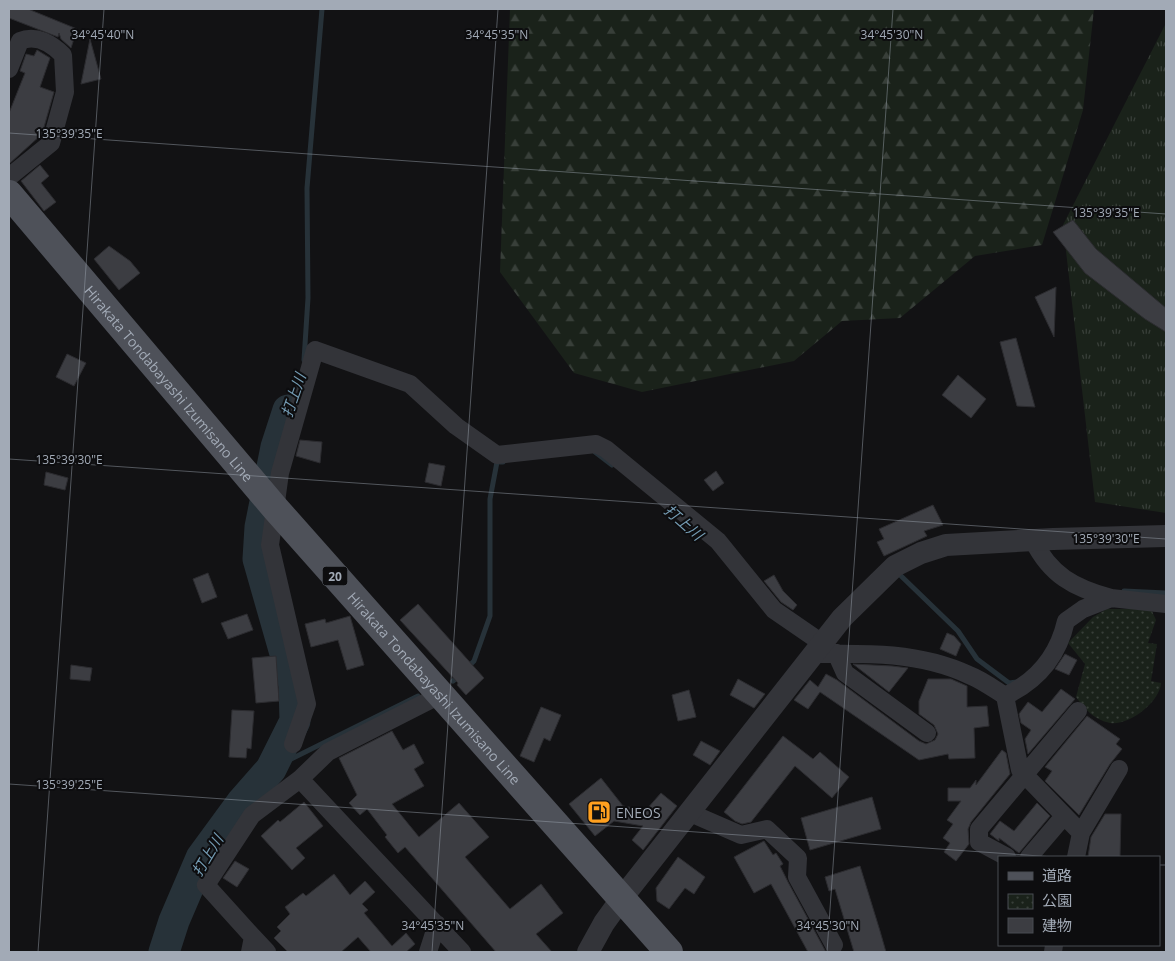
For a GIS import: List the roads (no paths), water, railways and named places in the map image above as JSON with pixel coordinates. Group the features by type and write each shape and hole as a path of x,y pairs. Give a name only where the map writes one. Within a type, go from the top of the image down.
{"main road":[{"name":"Hirakata Tondabayashi Izumisano Line","path":"9,194 275,508 669,952"}],"street":[{"path":"9,69 20,41 27,38 39,40 56,48 63,55 65,92 51,143 9,176"},
{"path":"293,744 307,704 270,545 280,473 315,350 410,384 456,426 497,455 596,444 606,449 718,541 774,610 824,650 845,674 926,733"},
{"path":"588,952 604,923 622,898 688,812 824,650 842,618 895,566 922,553 946,546 1033,540 1166,536"},
{"path":"1033,540 1042,559 1061,576 1084,590 1111,598 1166,604"},
{"path":"1006,696 1025,687 1042,671 1063,634 1066,621 1084,608 1111,598"},
{"path":"824,650 881,654 927,660 970,675 1006,696 1020,770 1081,833"},
{"path":"267,952 251,945 206,884 252,815 300,779 328,752 440,695"},
{"path":"1005,856 979,842 979,829 1026,776 1078,711"},
{"path":"1076,856 1081,833 1119,769"},
{"path":"300,779 462,952"},
{"path":"688,812 741,835 767,829 798,858 796,877 834,945"},
{"path":"1030,856 1064,816"},
{"path":"428,952 437,924"}],"waterway":[{"name":"打上川","path":"304,360 308,298 307,188 322,9"},
{"name":"打上川","path":"288,410 294,394"},
{"name":"打上川","path":"164,952 174,921 201,858 242,802 271,769 295,721 294,685 258,559 260,527 276,447 288,410"},
{"name":"打上川","path":"595,452 612,465"},
{"name":"打上川","path":"468,667 474,661 490,616 490,499 497,462 503,462"},
{"name":"打上川","path":"898,573 958,631 977,659 1009,683 1017,682"},
{"name":"打上川","path":"1124,591 1166,593"},
{"name":"打上川","path":"453,681 460,675"},
{"name":"打上川","path":"271,769 418,696"}],"place":[{"name":"ENEOS","path":"599,812"}]}
